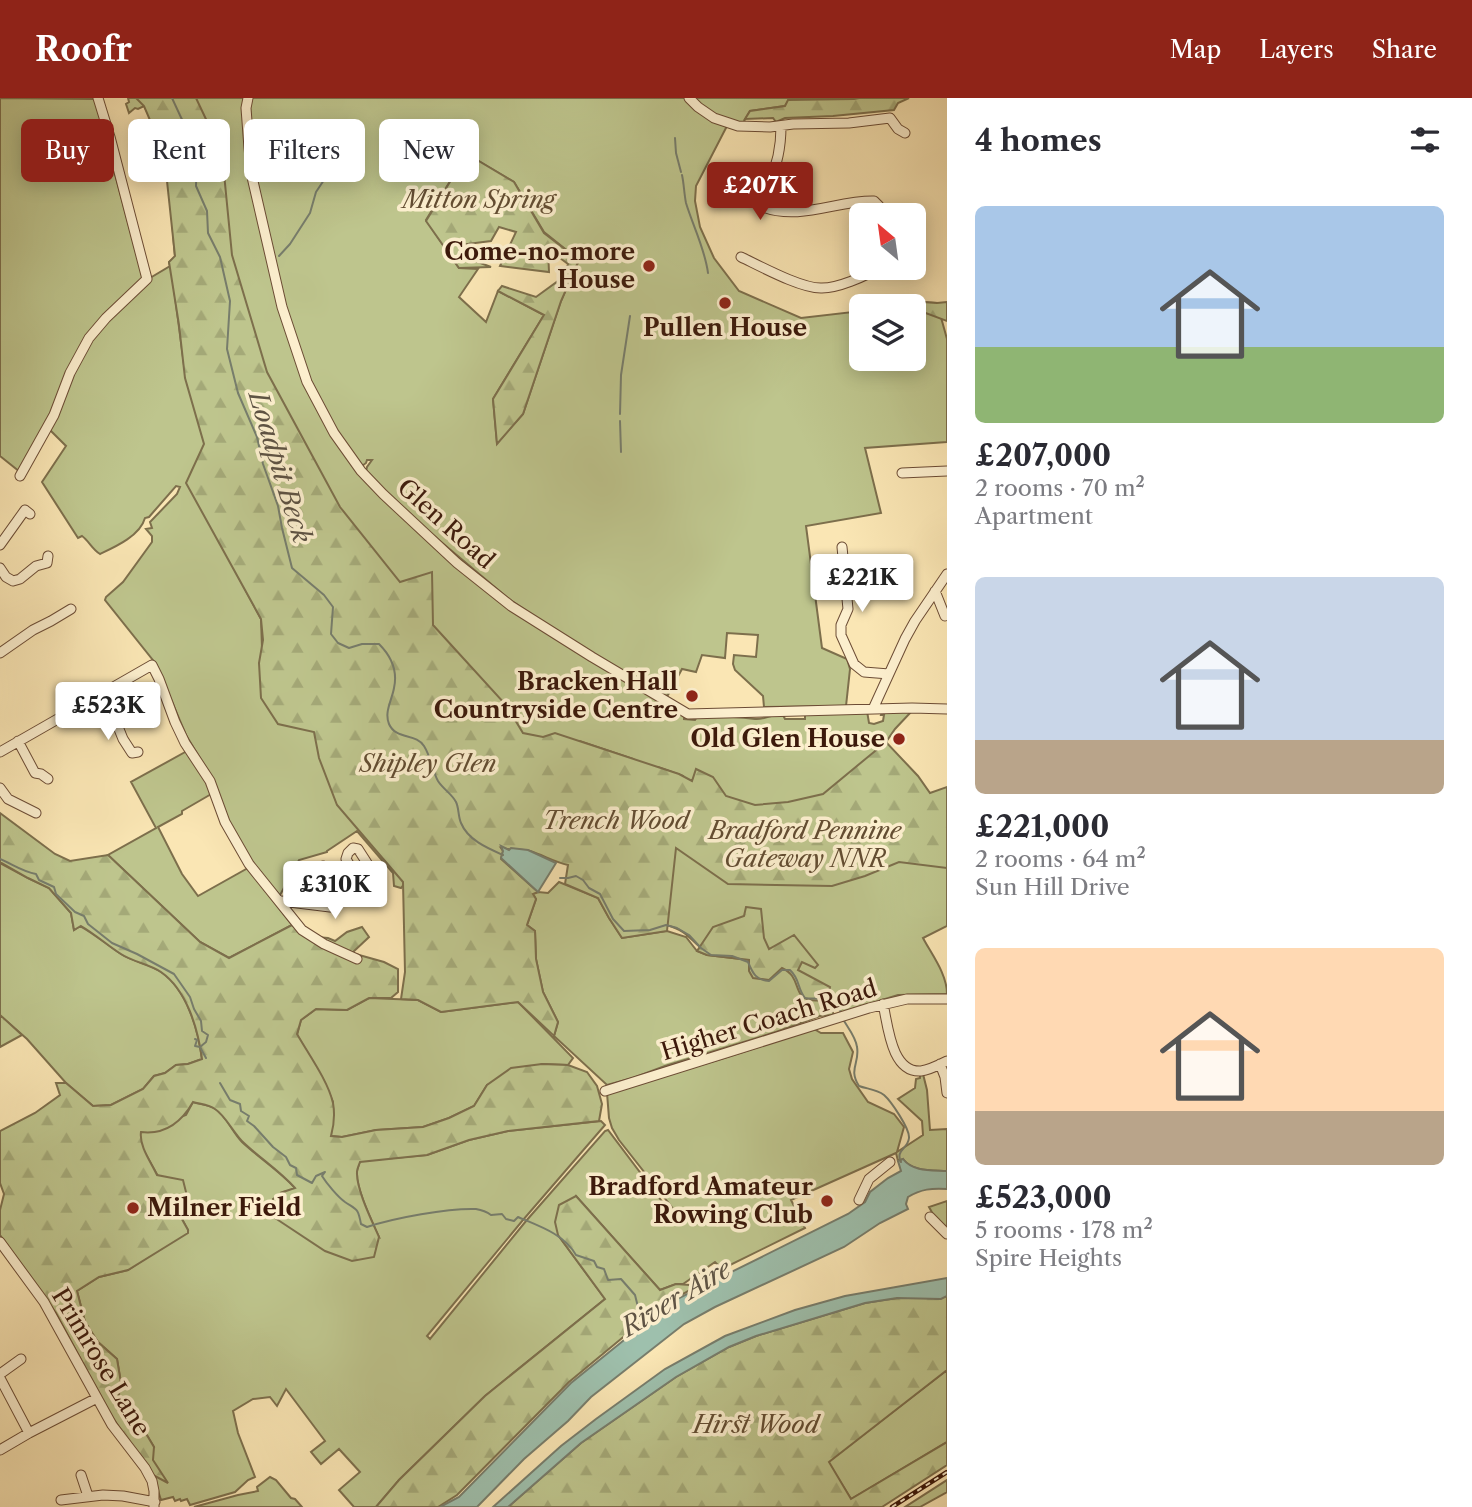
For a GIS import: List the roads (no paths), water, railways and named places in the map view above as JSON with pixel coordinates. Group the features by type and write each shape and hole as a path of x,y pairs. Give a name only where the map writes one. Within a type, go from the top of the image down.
{"street":[{"path":"20,477 54,415 70,373 89,338 147,279 110,137 97,98"},
{"name":"Glen Road","path":"248,98 248,148 252,177 282,307 307,382 334,433 361,471 457,562 511,606 688,714 947,709"},
{"path":"689,98 714,118 738,126 849,123 890,118 898,129 905,132"},
{"path":"781,126 781,148 767,186 761,194 761,205 767,209 784,211 849,205"},
{"path":"741,257 818,289 852,280"},
{"path":"902,473 947,471"},
{"path":"0,545 25,510 30,514"},
{"path":"842,547 848,609 841,625 841,635 854,664 864,672 889,674"},
{"path":"0,568 6,577 13,581 49,561"},
{"path":"873,709 905,639 947,574"},
{"path":"935,591 945,616"},
{"path":"0,653 33,630 71,609"},
{"path":"0,752 152,665 180,732 211,781 225,822 249,864 282,901 302,930 324,944 358,959"},
{"path":"104,692 123,739 132,753 138,752"},
{"path":"93,699 107,723"},
{"path":"19,741 35,773 48,779"},
{"path":"0,788 8,799 36,813"},
{"path":"282,901 298,889 306,874 323,866"},
{"path":"282,901 330,907 338,904 357,886 358,879"},
{"path":"304,880 318,890 330,907"},
{"name":"Higher Coach Road","path":"605,1091 883,1004 907,999 947,999"},
{"path":"883,1004 894,1050 900,1061 910,1069 920,1071 944,1063 947,1093"},
{"path":"859,1200 869,1179 890,1162"},
{"path":"930,1217 947,1234"},
{"name":"Primrose Lane","path":"0,1242 44,1302 111,1425 145,1468 152,1481 155,1504"},
{"path":"21,1359 0,1376 29,1433"},
{"path":"0,1450 97,1398"},
{"path":"81,1475 88,1496"},
{"path":"61,1500 88,1496 123,1496 155,1504"}],"waterway":[{"name":"Loadpit Beck","path":"172,98 197,152 196,186 207,211 208,233 220,257 230,301 227,349 238,393 257,437 263,464 278,506 292,568 324,595 333,607 331,634 338,643 349,648 362,644 379,644 387,653 395,675 388,710 389,724 396,732 416,739 424,746 438,781 456,802 461,823 468,834 503,855"},
{"path":"675,138 681,172"},
{"path":"682,175 686,203 702,246 708,273"},
{"path":"279,256 310,213 316,192 323,182"},
{"path":"620,414 621,375 630,316"},
{"path":"620,421 621,452"},
{"path":"0,859 36,874 39,880 54,887 56,894 112,943 174,974 190,997 201,1021 202,1031 208,1035 206,1042 200,1047 206,1058"},
{"name":"Loadpit Beck","path":"560,878 576,876 600,894 613,919 624,931 650,930 666,925 677,928 711,955 732,956 748,962 756,976 769,981 782,970 790,970 805,998 836,1001 841,1013"},
{"name":"Loadpit Beck","path":"844,1021 856,1044 854,1075 859,1086 884,1095 906,1128 909,1138 901,1152 901,1162"},
{"path":"195,1039 195,1046 200,1047"},
{"name":"River Aire","path":"220,1083 230,1100 240,1104 241,1111 249,1116 247,1121 296,1168 297,1175 312,1183 316,1176 325,1172 322,1176 324,1179 339,1197 356,1210 361,1224 367,1227 421,1214 464,1209 478,1209 491,1215 502,1214 506,1219 514,1221 518,1217 558,1236 576,1255 594,1261 597,1267 604,1269 608,1280 621,1279 635,1295 642,1323"}],"railway":[{"path":"892,1507 947,1472"}],"place":[{"name":"Come-no-more House","path":"649,266"},
{"name":"Pullen House","path":"725,303"},
{"name":"Bracken Hall Countryside Centre","path":"692,696"},
{"name":"Old Glen House","path":"899,739"},
{"name":"Bradford Amateur Rowing Club","path":"827,1201"},
{"name":"Milner Field","path":"133,1208"}],"park label":[{"name":"Mitton Spring","path":"479,200"},
{"name":"Shipley Glen","path":"428,764"},
{"name":"Trench Wood","path":"616,821"},
{"name":"Bradford Pennine Gateway NNR","path":"805,845"},
{"name":"Hirst Wood","path":"756,1425"}]}
